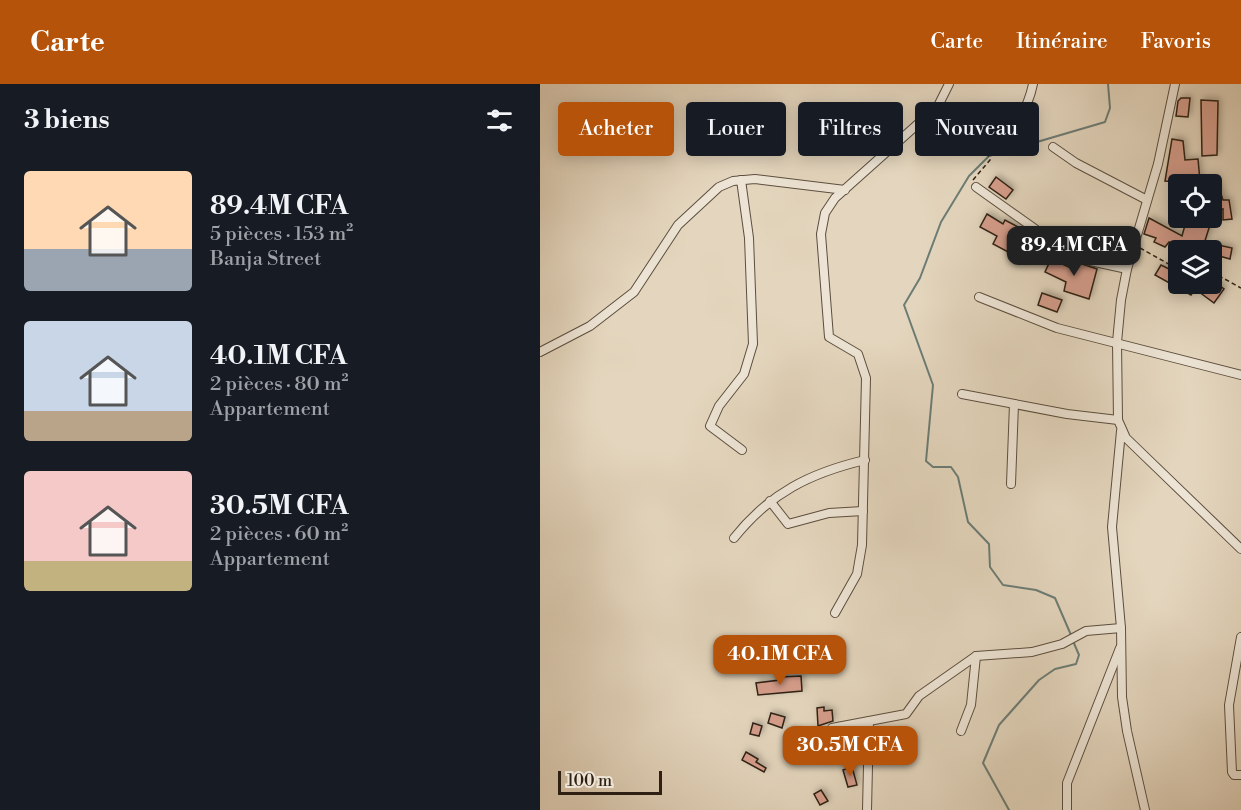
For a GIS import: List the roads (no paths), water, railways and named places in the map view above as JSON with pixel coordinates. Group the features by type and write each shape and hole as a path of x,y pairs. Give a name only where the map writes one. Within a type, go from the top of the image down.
{"street":[{"path":"940,102 950,84"},
{"path":"1028,102 1033,84"},
{"path":"1145,810 1125,720 1121,628 1112,527 1121,431 1118,420 1117,342 1127,269 1160,155 1175,84"},
{"path":"835,613 857,574 863,511 866,378 862,363 851,349 832,341 828,332 822,220 830,205 915,127"},
{"path":"1053,147 1076,163 1147,200"},
{"path":"540,352 590,326 623,301 642,282 688,214 719,187 741,180 845,190"},
{"path":"741,180 749,238 753,344 744,374 719,406 710,426 742,450"},
{"path":"976,187 1066,251 1086,260 1127,269"},
{"path":"979,297 1057,328 1241,375"},
{"path":"962,394 1118,420"},
{"path":"1011,484 1014,404"},
{"path":"1121,431 1241,549"},
{"path":"734,538 770,501 821,471 865,460"},
{"path":"770,501 788,524 829,513 863,511"},
{"path":"832,728 906,714 919,696 976,656 1032,652 1062,644 1086,631 1121,628"},
{"path":"1241,637 1231,688 1229,728 1232,772 1234,775 1241,775"},
{"path":"1066,810 1067,783 1122,645"},
{"path":"961,731 971,705 976,656"},
{"path":"867,810 865,788 869,721"}],"waterway":[{"path":"1071,635 1055,598 1036,590 1003,585 990,567 989,544 968,522 958,477 951,467 933,467 926,461 933,385 904,305 920,278 941,222 969,176 989,156 1105,122 1110,108 1108,84"},
{"path":"1009,810 983,763 999,725 1039,680 1055,669 1076,664 1079,655 1073,641"}]}
